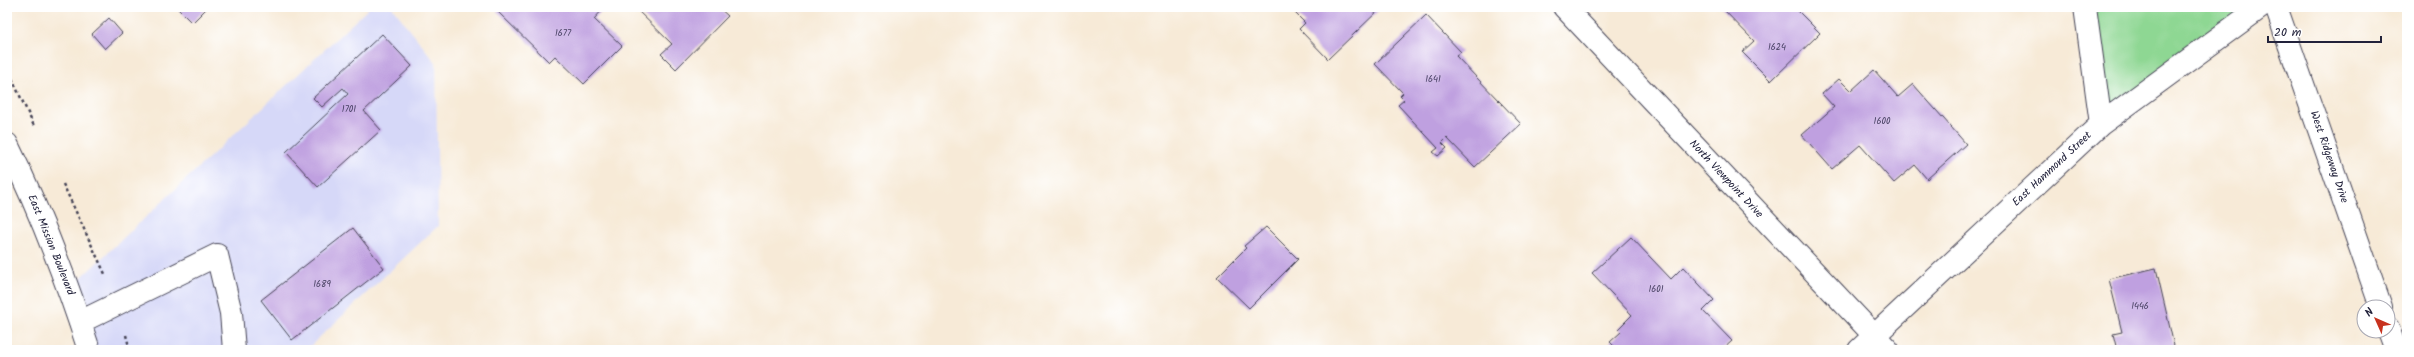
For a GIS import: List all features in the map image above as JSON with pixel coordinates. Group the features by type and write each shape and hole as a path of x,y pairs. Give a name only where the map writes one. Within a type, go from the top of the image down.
{"street":[{"name":"North Viewpoint Drive","path":"1564,7 1874,345"},
{"path":"2085,7 2101,124"},
{"name":"East Hammond Street","path":"1874,345 2101,124 2261,7"},
{"name":"West Ridgeway Drive","path":"2276,7 2378,299"},
{"name":"East Mission Boulevard","path":"7,144 35,201 70,288 89,350"},
{"path":"80,322 217,255 231,312 234,350"},
{"path":"2392,339 2396,350"}],"shaded area":[{"path":"370,7 392,7 436,63 438,226 306,350 89,350 70,288"}],"green space":[{"path":"2085,7 2261,7 2101,124"}],"building":[{"path":"176,7 208,7 192,23"},
{"path":"500,7 605,7 594,19 622,46 584,84 555,56 549,62 497,11"},
{"path":"634,7 718,7 728,16 676,69 661,54 672,44"},
{"path":"1289,7 1382,7 1328,59 1299,29 1305,23"},
{"path":"1721,7 1794,7 1820,33 1771,81 1742,52 1754,41"},
{"path":"1426,15 1461,52 1456,56 1521,124 1475,167 1447,138 1442,143 1447,148 1438,156 1433,152 1438,148 1398,105 1404,100 1400,96 1403,93 1375,64"},
{"path":"109,18 122,33 105,49 92,34"},
{"path":"382,34 412,66 364,111 381,130 318,187 286,152 348,94 343,88 322,107 313,98"},
{"path":"1874,70 1898,97 1913,84 1966,144 1927,179 1915,165 1894,183 1860,145 1832,169 1802,135 1834,107 1822,94 1839,79 1851,91"},
{"path":"1266,227 1298,259 1249,308 1217,277 1246,248 1244,246"},
{"path":"353,228 384,268 292,340 261,300"},
{"path":"1631,237 1671,279 1683,267 1714,300 1703,311 1732,341 1722,350 1618,350 1610,342 1621,332 1618,329 1632,315 1592,273"},
{"path":"2156,268 2175,350 2117,350 2113,334 2122,332 2109,279"}]}
